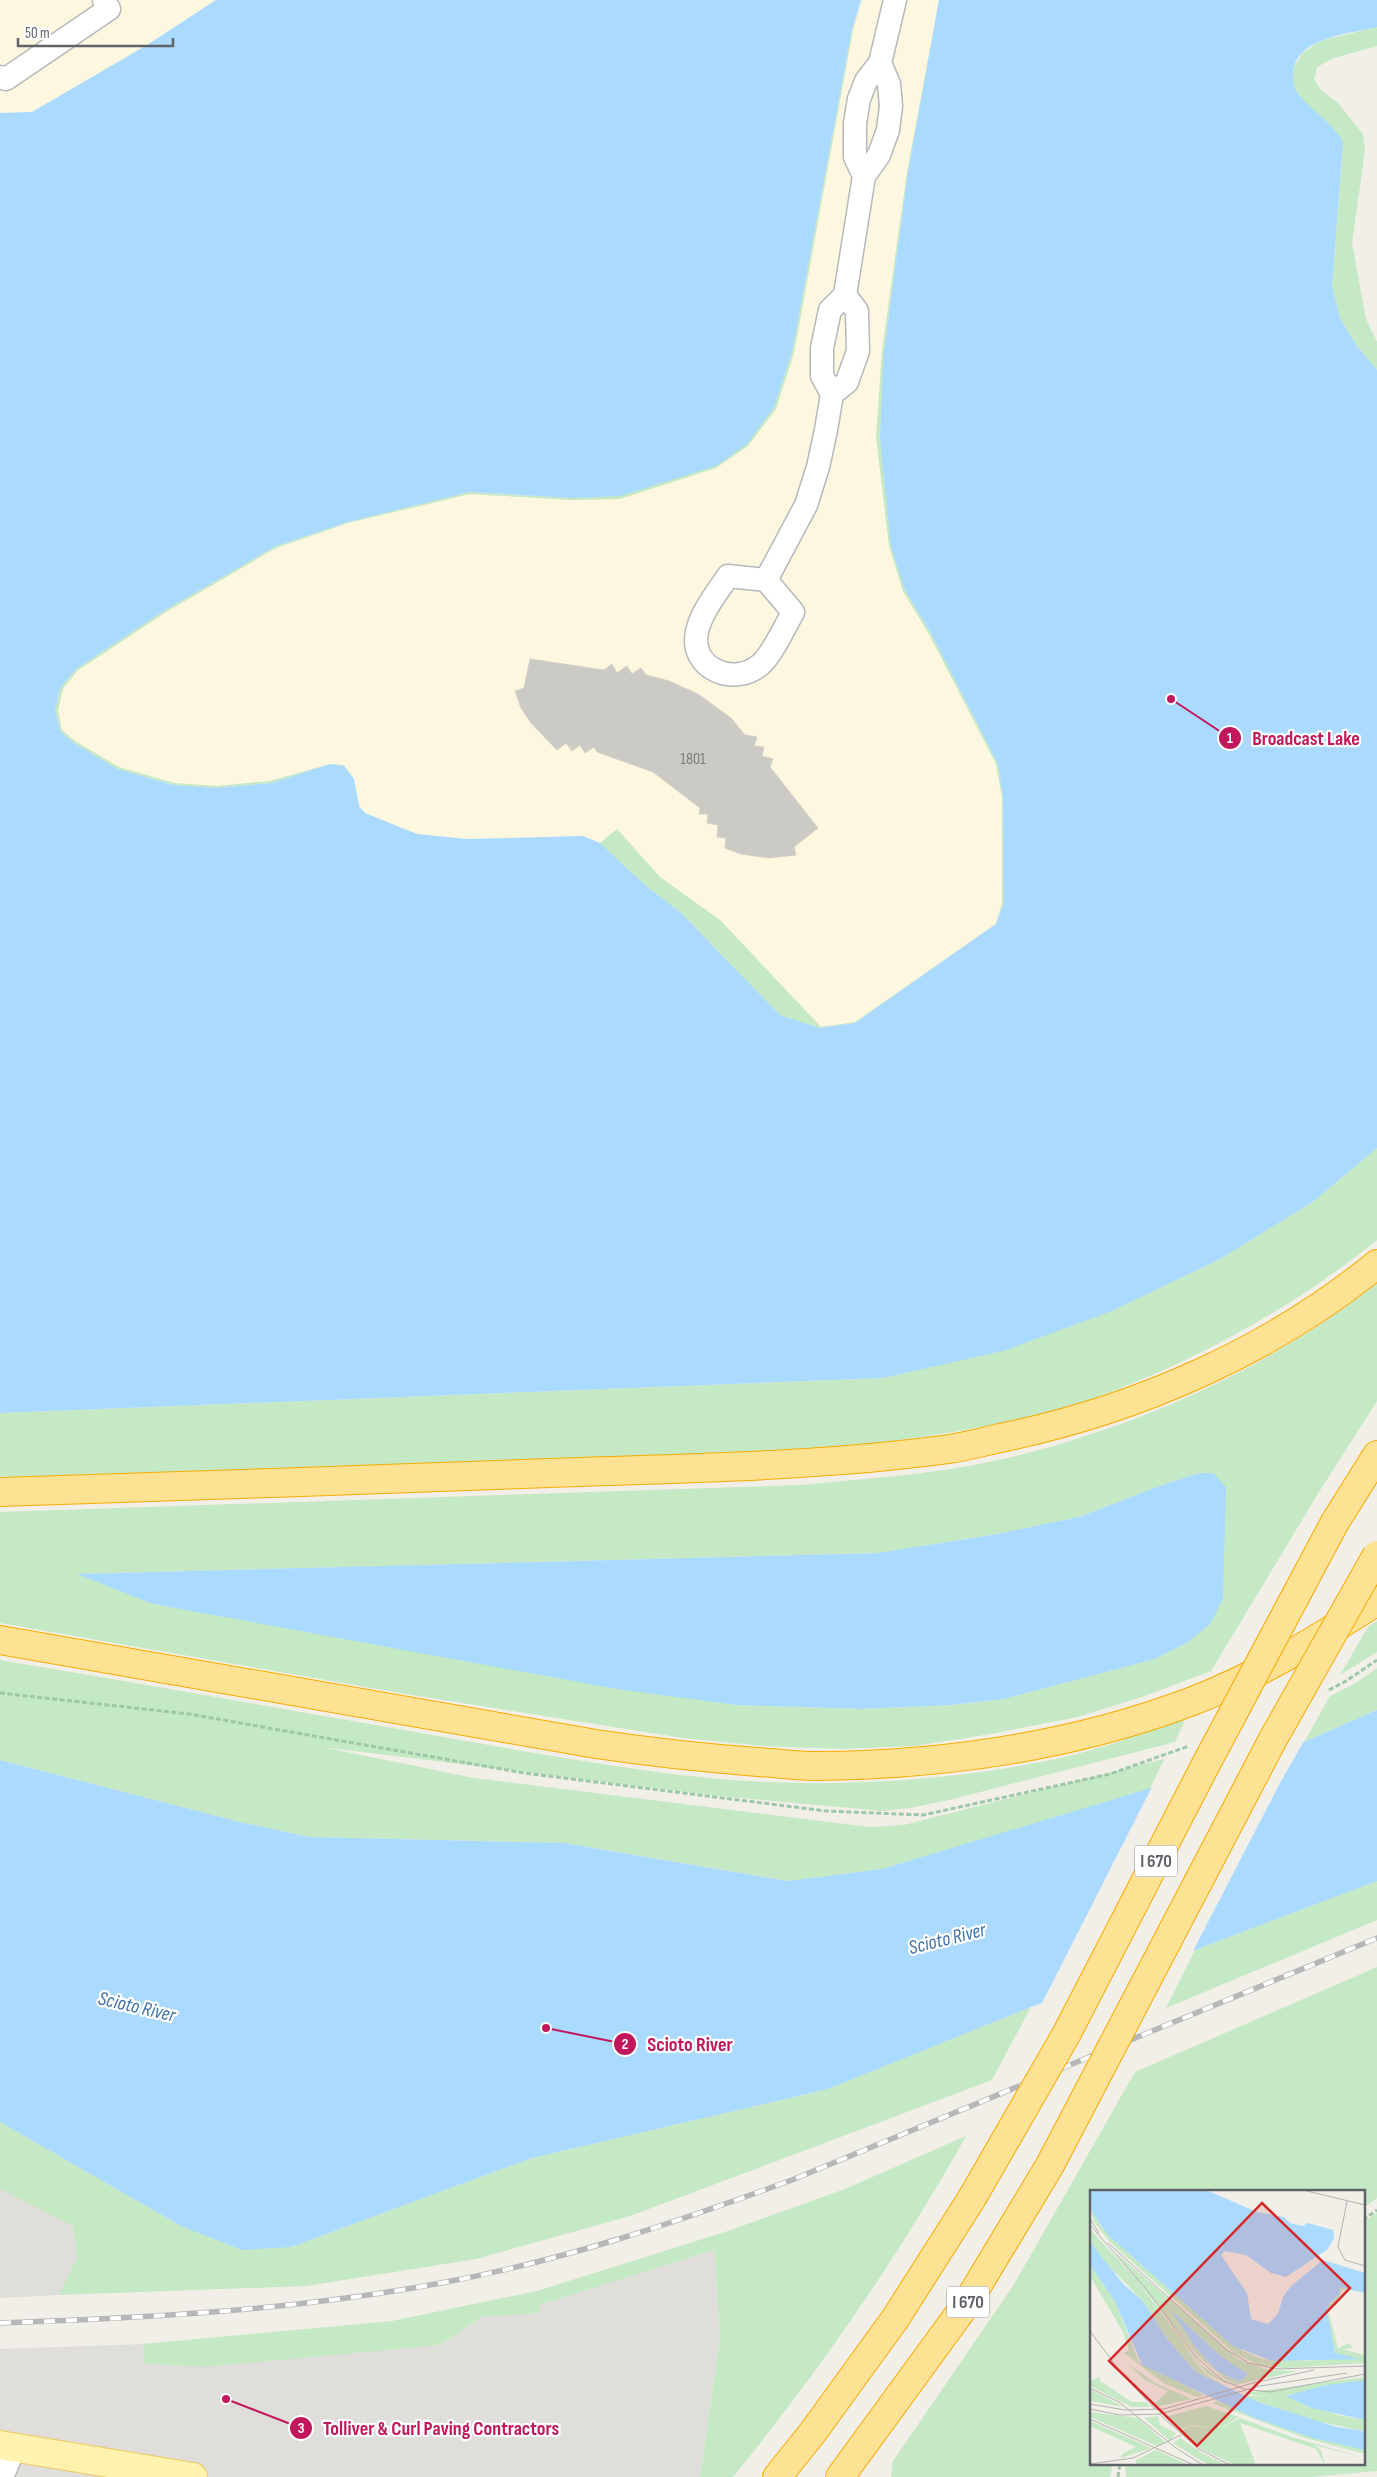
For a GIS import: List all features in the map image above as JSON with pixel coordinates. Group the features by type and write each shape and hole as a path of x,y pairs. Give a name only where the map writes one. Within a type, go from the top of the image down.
{"highway":[{"path":"0,1492 710,1467 862,1459 953,1449 1050,1428 1150,1395 1259,1344 1351,1286 1377,1264"},
{"name":"I 670","path":"777,2477 814,2432 895,2319 972,2198 1067,2033 1205,1766 1335,1522 1377,1456"},
{"name":"I 670","path":"840,2477 967,2303 1050,2165 1273,1739 1377,1555"},
{"path":"0,1640 605,1745 683,1756 814,1766 922,1762 1005,1751 1081,1736 1190,1702 1308,1645 1377,1601"}],"main road":[{"path":"8,2446 193,2477"}],"lane":[{"path":"0,77 6,79 108,9 104,0"},
{"path":"864,176 855,157 855,123 859,98 866,80 880,64 894,0"},
{"path":"766,580 806,505 818,466 832,394 822,376 822,348 830,310 845,295 864,176 879,154 888,130 890,84 880,64"},
{"path":"832,394 847,382 858,351 857,311 845,295"},
{"path":"728,576 766,580 793,612 762,664 744,675 726,675 711,668 698,652 696,633 707,608 728,576"},
{"path":"2,2477 8,2446"}],"path":[{"path":"1364,2219 1377,2210"},
{"path":"1118,2477 1120,2464"}],"shaded area":[{"path":"0,0 216,0 147,45 32,112 0,113"},
{"path":"863,0 939,0 907,172 882,351 876,437 903,591 930,636 996,764 1002,797 1002,903 995,924 855,1022 821,1027 720,920 660,877 617,829 600,843 582,836 467,839 417,834 365,814 359,806 354,779 344,765 330,764 270,781 217,786 174,783 119,767 75,741 62,730 58,710 63,689 77,671 166,612 276,548 348,523 470,494 573,500 776,408 794,353 853,30"},
{"path":"0,2189 73,2226 77,2257 59,2295 0,2298"},
{"path":"714,2250 720,2337 700,2477 0,2477 0,2349 143,2344 145,2364 440,2345 482,2317 539,2313 538,2305"}],"green space":[{"path":"861,0 853,30 794,353 776,409 748,446 716,468 620,499 573,500 470,494 348,523 276,548 166,612 77,671 63,689 58,710 62,730 75,741 119,767 174,783 217,786 270,781 331,764 272,783 217,788 174,785 117,769 74,743 60,731 55,710 60,688 76,669 165,610 276,546 348,522 469,492 573,498 774,407 792,352 852,29"},
{"path":"939,0 908,172 884,351 905,590 932,635 998,764 1003,798 1004,904 996,924 1002,903 1002,797 996,764 930,636 903,591 889,546 876,437 882,351 907,172"},
{"path":"1377,27 1377,46 1334,58 1317,67 1314,80 1322,91 1338,103 1363,134 1365,150 1352,243 1366,319 1377,342 1377,370 1356,345 1340,318 1332,287 1342,158 1292,84 1294,67 1302,54 1319,41"},
{"path":"617,829 660,877 720,920 821,1027 855,1022 996,924 855,1023 820,1028 780,1015 680,912 646,886 600,843"},
{"path":"1377,1148 1377,1240 1309,1290 1274,1312 1200,1353 1123,1387 1048,1413 932,1436 878,1443 770,1452 0,1477 0,1413 883,1378 1112,1311 1220,1259 1314,1201"},
{"path":"1377,1283 1377,1401 1319,1492 1211,1671 1139,1698 1077,1717 991,1734 914,1746 845,1749 764,1746 683,1738 412,1695 0,1623 0,1512 800,1485 943,1470 1000,1460 1075,1440 1167,1406 1255,1364 1338,1312","holes":["1200,1473 1226,1487 1224,1525 1188,1642 1155,1659 1004,1699 951,1705 861,1709 736,1705 153,1604 79,1574 878,1553 997,1534 1079,1517 1165,1484"]},
{"path":"1377,1621 1377,1652 1340,1675 1368,1627"},
{"path":"0,1660 572,1759 680,1775 769,1782 813,1783 903,1780 992,1770 1036,1763 1093,1750 1186,1718 1175,1742 953,1799 910,1808 883,1811 719,1796 322,1747 474,1778 870,1827 904,1825 1164,1759 1150,1789 882,1869 788,1881 564,1843 309,1837 240,1822 0,1760"},
{"path":"1377,1668 1377,1710 1304,1742 1330,1696 1356,1683"},
{"path":"1377,1881 1377,1920 1166,2008 1195,1950"},
{"path":"1377,1967 1377,2198 1364,2207 1364,2190 1090,2190 1090,2464 1113,2464 1110,2477 891,2477 893,2461 1013,2286 1135,2072"},
{"path":"1031,2007 992,2080 630,2216 476,2259 306,2286 59,2295 77,2257 73,2226 0,2189 0,2122 181,2226 291,2247 532,2158 828,2089"},
{"path":"966,2136 914,2225 857,2311 797,2395 733,2477 700,2477 720,2337 714,2250 539,2305 539,2313 482,2317 440,2345 206,2367 145,2364 143,2344 392,2321 537,2291 728,2231 845,2189"},
{"path":"1377,2213 1377,2471 1311,2477 1126,2477 1125,2464 1364,2464 1364,2221"}],"water":[{"path":"216,0 861,0 852,29 792,352 774,407 747,444 716,466 620,496 573,498 469,492 348,522 276,546 165,610 76,669 60,688 55,710 60,731 74,743 117,769 174,785 217,788 272,783 330,764 344,766 354,779 359,806 365,813 417,834 467,839 583,836 600,843 646,886 680,912 780,1015 820,1028 855,1023 996,924 1004,904 1003,798 998,764 932,635 905,590 891,546 880,438 884,351 908,172 939,0 1377,0 1377,27 1339,35 1313,45 1303,52 1296,62 1293,74 1295,88 1302,99 1333,128 1343,142 1332,287 1340,318 1356,345 1377,370 1377,1148 1314,1201 1220,1259 1112,1311 1003,1351 883,1378 0,1413 0,113 32,112 147,45"},
{"path":"1200,1473 1213,1473 1226,1487 1223,1599 1210,1624 1188,1642 1155,1659 1004,1699 951,1705 861,1709 736,1705 617,1689 153,1604 77,1574 878,1553 997,1534 1079,1517 1165,1484"},
{"path":"1377,1710 1377,1881 1195,1950 1031,2007 828,2089 532,2158 291,2247 242,2250 181,2226 0,2122 0,1760 240,1822 309,1837 564,1843 788,1881 882,1869 1304,1742"}],"pier":[{"path":"1305,1739 1279,1785 1192,1953 1040,2007 1153,1785"}],"building":[{"path":"530,659 604,670 612,664 617,673 627,666 632,674 641,668 646,675 669,681 698,694 731,718 745,735 757,737 754,746 764,747 762,756 773,759 770,767 818,828 794,847 796,855 769,858 741,854 725,848 726,838 717,837 718,825 707,823 708,814 699,814 700,808 653,772 597,752 594,747 585,753 580,745 572,751 566,743 557,750 531,723 521,708 515,691 524,688"}],"railway":[{"path":"0,2323 166,2315 332,2300 441,2283 531,2264 575,2252 706,2211 792,2180 1377,1938"}],"place":[{"name":"Broadcast Lake","path":"1171,699"},
{"name":"Scioto River","path":"546,2028"},
{"name":"Tolliver & Curl Paving Contractors","path":"226,2399"}]}
